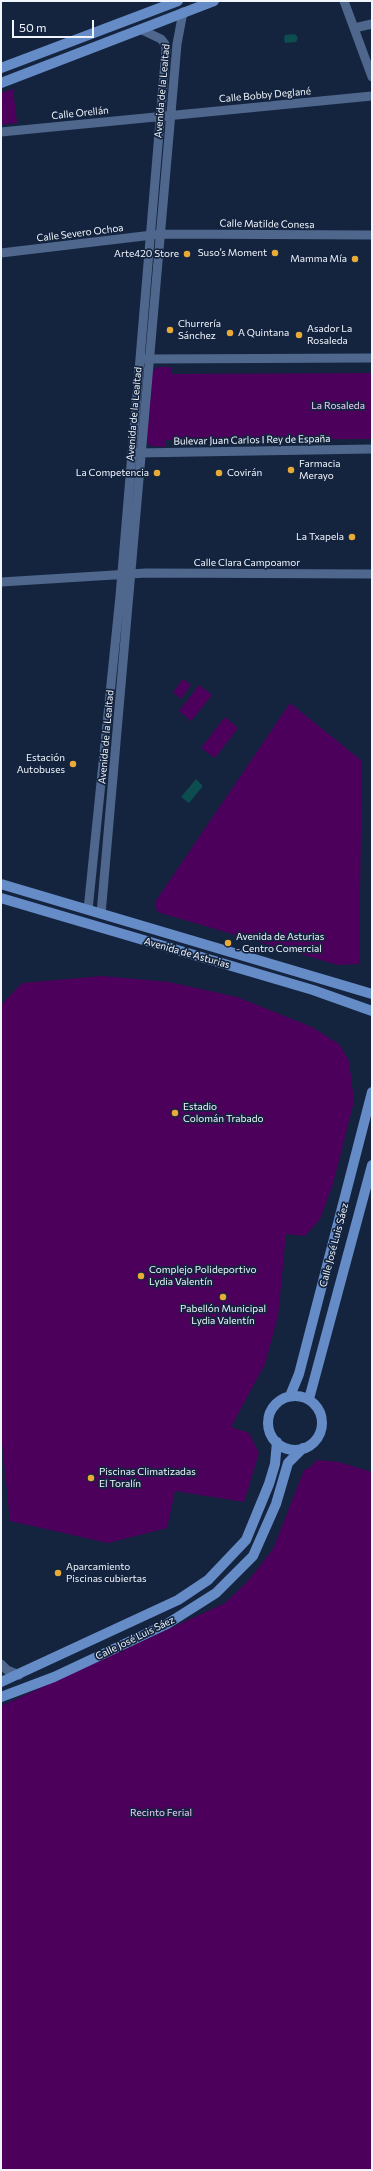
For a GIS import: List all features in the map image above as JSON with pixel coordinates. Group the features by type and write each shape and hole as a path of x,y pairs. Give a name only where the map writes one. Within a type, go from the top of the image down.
{"street":[{"path":"1,68 178,1"},
{"path":"1,83 214,1"},
{"path":"344,1 372,77"},
{"name":"Avenida de la Lealtad","path":"101,914 132,574 177,44 183,12"},
{"path":"354,28 372,24"},
{"name":"Avenida de la Lealtad","path":"88,910 122,574 161,116 165,44 153,34 142,30"},
{"name":"Calle Bobby Deglané","path":"161,116 372,96"},
{"name":"Calle Orellán","path":"1,132 161,116"},
{"name":"Calle Matilde Conesa","path":"161,234 372,235"},
{"name":"Calle Severo Ochoa","path":"1,253 161,234"},
{"path":"140,359 372,358"},
{"name":"Bulevar Juan Carlos I Rey de España","path":"132,453 372,449"},
{"path":"1,582 122,574"},
{"name":"Calle Clara Campoamor","path":"122,574 372,574"},
{"name":"Avenida de Asturias","path":"1,884 372,994"},
{"name":"Avenida de Asturias","path":"1,898 313,990 372,1011"},
{"name":"Calle José Luis Sáez","path":"290,1396 300,1374 372,1092"},
{"name":"Calle José Luis Sáez","path":"309,1399 372,1165"},
{"path":"290,1396 300,1396 309,1399 321,1415 321,1430 316,1440 303,1448 289,1449 276,1442 270,1431 269,1418 272,1409 279,1401 290,1396"},
{"name":"Calle José Luis Sáez","path":"1,1682 19,1675 178,1600 208,1580 246,1540 269,1484 275,1464 276,1442"},
{"name":"Calle José Luis Sáez","path":"1,1697 54,1677 167,1624 216,1593 253,1556 276,1504 288,1464 303,1448"},
{"path":"1,1664 7,1670 19,1675"}],"green space":[{"path":"13,89 17,123 1,125 1,93"},
{"name":"La Rosaleda","path":"158,367 172,367 172,374 372,373 372,439 165,440 165,447 151,446 147,442 152,371"},
{"path":"183,679 191,685 181,699 173,692"},
{"path":"199,685 212,695 191,721 179,711"},
{"path":"290,703 362,761 359,964 338,965 157,912 155,902"},
{"path":"225,717 238,728 215,758 201,748"},
{"name":"Complejo Polideportivo Lydia Valentín","path":"102,976 169,982 237,997 312,1027 340,1045 349,1061 354,1101 333,1184 320,1219 305,1236 286,1234 278,1316 265,1364 231,1427 249,1433 259,1453 244,1502 175,1491 167,1528 108,1543 10,1521 1,1432 1,1005 22,983"},
{"name":"Recinto Ferial","path":"317,1460 339,1462 372,1472 372,2170 1,2170 1,1706 225,1603 248,1581 273,1549 304,1470 309,1468"}],"shaded area":[{"path":"295,34 298,38 296,42 285,43 285,35"},
{"path":"196,779 203,786 189,803 181,797"}],"place":[{"name":"Suso’s Moment","path":"275,253"},
{"name":"Arte420 Store","path":"187,254"},
{"name":"Mamma Mía","path":"355,259"},
{"name":"Churrería Sánchez","path":"170,330"},
{"name":"A Quintana","path":"230,333"},
{"name":"Asador La Rosaleda","path":"299,335"},
{"name":"Farmacia Merayo","path":"291,470"},
{"name":"La Competencia","path":"157,473"},
{"name":"Covirán","path":"219,473"},
{"name":"La Txapela","path":"352,537"},
{"name":"Estación Autobuses","path":"73,764"},
{"name":"Avenida de Asturias - Centro Comercial","path":"228,943"},
{"name":"Estadio Colomán Trabado","path":"175,1113"},
{"name":"Complejo Polideportivo Lydia Valentín","path":"141,1276"},
{"name":"Pabellón Municipal Lydia Valentín","path":"223,1297"},
{"name":"Piscinas Climatizadas El Toralín","path":"91,1478"},
{"name":"Aparcamiento Piscinas cubiertas","path":"58,1573"}]}
